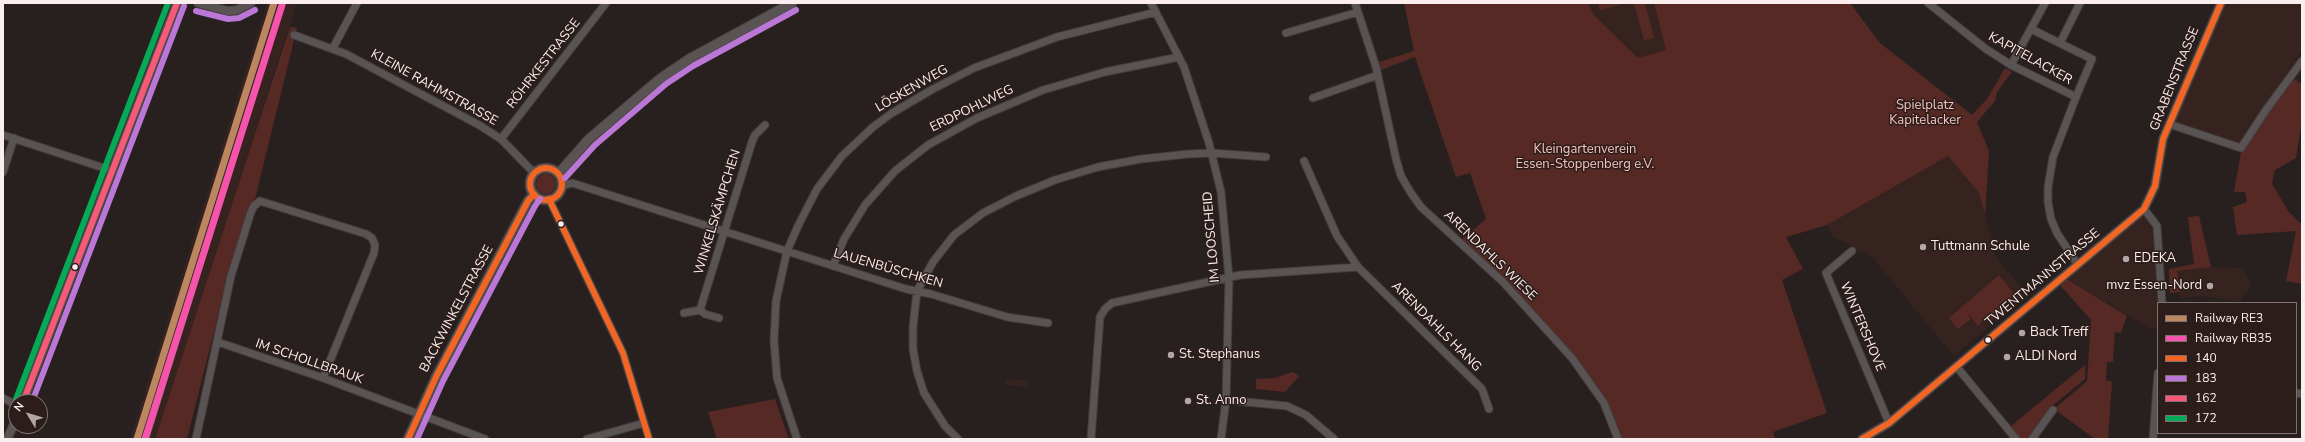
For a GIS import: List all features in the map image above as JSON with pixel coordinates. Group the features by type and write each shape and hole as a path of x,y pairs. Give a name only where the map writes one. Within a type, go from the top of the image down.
{"main road":[{"path":"559,173 589,139 661,78 688,59 776,6 792,3"},
{"path":"546,167 554,169 559,173 562,186 558,195 549,200 541,199 534,194 530,184 534,173 546,167"},
{"name":"BACKWINKELSTRASSE","path":"408,439 418,414 524,208 534,194"}],"street":[{"path":"27,394 177,3"},
{"path":"198,3 228,11 237,10 251,3"},
{"path":"333,48 357,3"},
{"name":"RÖHRKESTRASSE","path":"501,139 606,3"},
{"name":"IM LOOSCHEID","path":"1151,3 1179,57 1198,105 1212,153 1224,213 1229,278 1226,400 1221,439"},
{"name":"ARENDAHLS WIESE","path":"1354,3 1378,76 1401,176 1411,193 1421,207 1503,282 1572,358 1604,404 1618,439"},
{"name":"KAPITELACKER","path":"1928,3 1966,35 2011,65 2076,97 2053,157 2048,187 2048,202 2051,219 2057,233 2078,265"},
{"path":"2011,65 2045,3"},
{"path":"2060,43 2080,3"},
{"name":"GRABENSTRASSE","path":"2144,209 2155,186 2163,139 2221,3"},
{"name":"LÖSKENWEG","path":"797,439 781,394 774,348 776,301 787,251 806,208 830,171 856,141 892,113 933,88 1000,57 1057,37 1156,12"},
{"path":"1286,33 1358,12"},
{"path":"2031,29 2092,60 2076,97"},
{"name":"KLEINE RAHMSTRASSE","path":"294,35 333,48 479,125 501,139 534,173"},
{"name":"ERDPOHLWEG","path":"833,266 844,239 865,204 895,172 928,144 978,118 1043,90 1105,72 1179,57"},
{"path":"2169,124 2241,148 2266,110 2302,62"},
{"path":"1313,98 1378,76"},
{"name":"WINKELSKÄMPCHEN","path":"700,310 752,142 755,135 765,125"},
{"path":"3,135 113,171"},
{"path":"3,172 14,138"},
{"path":"958,439 935,412 924,393 917,371 913,349 913,327 917,291 933,262 954,235 983,213 1016,196 1055,180 1118,163 1165,156 1212,153 1266,157"},
{"name":"ARENDAHLS HANG","path":"1304,161 1337,236 1358,267 1482,389 1489,409"},
{"name":"LAUENBÜSCHKEN","path":"562,186 572,184 833,266 1007,317 1048,323"},
{"path":"549,200 623,353 649,439"},
{"path":"196,439 231,276 251,212 254,206 260,201 366,234 372,238 375,245 374,253 323,378"},
{"path":"2144,209 2157,226 2162,302"},
{"name":"TWENTMANNSTRASSE","path":"1862,439 1874,436 2144,209"},
{"name":"WINTERSHOVE","path":"1852,251 1826,273 1889,423"},
{"path":"1091,439 1100,317 1105,309 1112,303 1240,275 1358,267"},
{"path":"684,314 700,310 705,314 719,318"},
{"name":"IM SCHOLLBRAUK","path":"218,342 323,378 485,439"},
{"path":"1956,366 2016,439"},
{"path":"2153,439 2157,386"},
{"path":"1226,400 1287,406 1306,415 1334,439"},
{"path":"2032,439 2053,410"},
{"path":"587,439 644,423"}],"shaded area":[{"path":"267,3 297,3 155,439 130,439"},
{"path":"1588,3 1654,3 1666,50 1638,58 1594,15"},
{"path":"2225,3 2302,3 2302,50 2241,147 2171,123"},
{"name":"Tuttmann Schule","path":"1948,156 1979,193 1997,259 2028,295 1954,356 1872,257 1832,236 1827,225"},
{"path":"2144,211 2154,222 2160,302 2157,302 2157,328 2151,329 2065,278"},
{"path":"2211,267 2242,268 2252,285 2239,302 2204,296 2180,298 2176,271"},
{"path":"1006,379 1027,380 1027,387 1005,385"}],"green space":[{"name":"Kleingartenverein Essen-Stoppenberg e.V.","path":"1404,3 1588,3 1594,15 1638,58 1666,50 1654,3 1850,3 1880,43 1972,115 1987,99 2005,68 2012,72 1997,92 1995,101 1977,122 1989,151 1985,215 1979,193 1948,156 1827,225 1786,237 1803,269 1782,280 1827,413 1773,432 1775,439 1620,439 1596,387 1460,241 1486,219 1470,173 1456,177 1415,57 1378,71 1376,63 1414,51"},
{"path":"1598,3 1627,3 1600,10"},
{"path":"1634,3 1645,3 1654,38 1644,40"},
{"path":"290,27 297,28 256,195 228,276 187,439 155,439"},
{"path":"2293,78 2302,84 2302,119 2296,158 2275,170 2272,184 2288,211 2302,225 2302,284 2286,281 2296,231 2237,235 2233,207 2247,202 2245,192 2234,192 2241,152"},
{"path":"546,174 553,177 556,184 553,191 546,194 539,191 536,184 539,177"},
{"path":"2199,216 2211,267 2177,271 2180,292 2170,293 2169,269 2194,264 2188,217"},
{"path":"1999,275 2017,297 1991,320 1984,319 1978,326 1969,314 1968,315 1971,319 1958,329 1949,318"},
{"path":"2065,278 2127,316 2121,333 2115,332 2113,362 2107,362 2106,380 2112,382 2108,439 2095,439 2054,409 2087,381 2091,320 2058,283"},
{"path":"2085,365 2085,379 2052,406 2030,439 2019,439 2011,426"},
{"path":"1293,372 1299,376 1285,392 1256,389 1256,379 1275,378"},
{"path":"775,399 789,439 717,439 708,412"}],"railway":[{"path":"148,439 284,3"}],"rail line":[{"name":"RE3","path":"137,439 274,3"},
{"name":"RB35","path":"145,439 282,5"}],"transit line":[{"name":"172","path":"18,394 168,3"},
{"name":"162","path":"26,394 177,3"},
{"name":"140","path":"1862,439 1889,423 2144,209 2155,186 2163,139 2221,3"},
{"name":"183","path":"35,394 184,6"},
{"name":"183","path":"196,11 228,19 239,18 255,10"},
{"name":"183","path":"565,178 595,145 666,84 693,66 796,10"},
{"name":"140","path":"543,168 549,168 559,175 562,184 561,190 555,197 549,200 543,200 533,193 530,187 530,181 537,171 543,168"},
{"name":"140","path":"408,439 436,377 528,201 534,194"},
{"name":"183","path":"417,439 443,381 540,199"},
{"name":"140","path":"549,199 623,353 649,439"}],"place":[{"name":"Tuttmann Schule","path":"1923,247"},
{"name":"EDEKA","path":"2126,259"},
{"name":"mvz Essen-Nord","path":"2210,286"},
{"name":"Back Treff","path":"2022,333"},
{"name":"St. Stephanus","path":"1171,355"},
{"name":"ALDI Nord","path":"2007,357"},
{"name":"St. Anno","path":"1188,401"}],"park label":[{"name":"Spielplatz Kapitelacker","path":"1925,114"}]}
